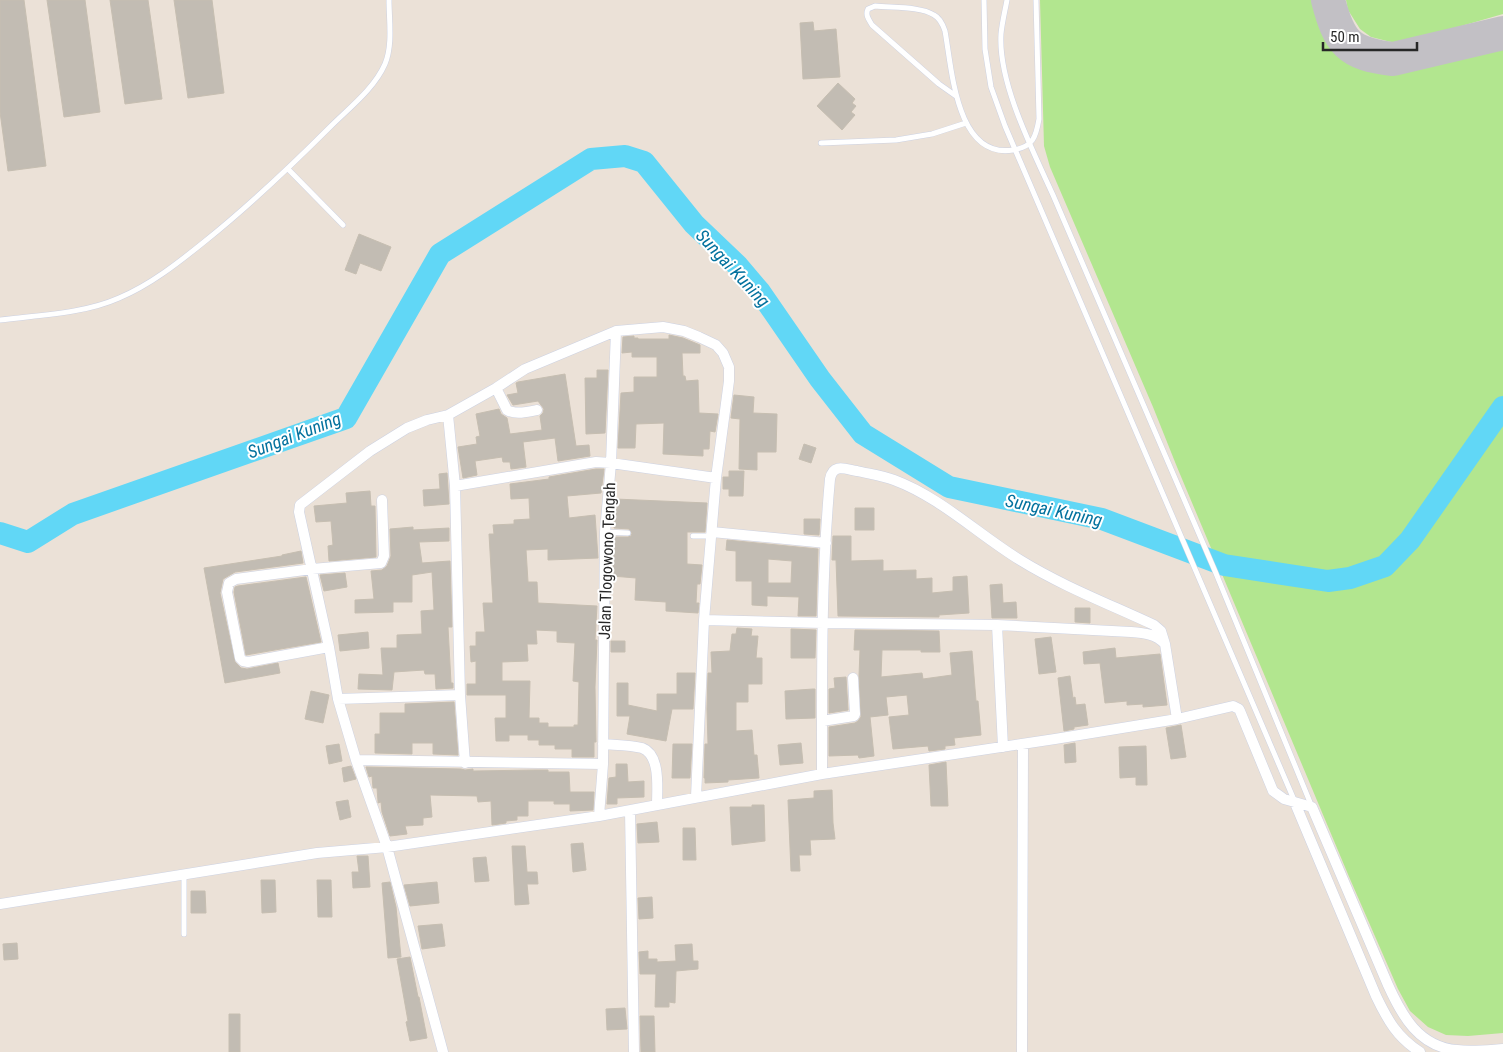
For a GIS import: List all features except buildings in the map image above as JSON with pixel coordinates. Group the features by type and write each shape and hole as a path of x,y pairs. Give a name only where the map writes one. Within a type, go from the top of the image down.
{"street":[{"path":"443,1052 387,847 356,760 338,699 329,647 299,512 300,505 378,446 407,428 427,420 448,415 525,369 616,331 663,327 699,337 716,345 723,353 729,367 729,380 716,478 704,620 696,797"},
{"path":"616,331 611,463 716,478"},
{"path":"496,388 509,412 537,410"},
{"path":"448,415 455,486 460,695 465,762"},
{"name":"Jalan Tlogowono Tengah","path":"455,486 528,475 583,464 611,463 605,532 603,764 599,816"},
{"path":"822,774 823,623 827,505 832,471 839,468 886,477 906,485 938,503 1020,560 1086,594 1154,625 1160,630 1165,644 1177,719"},
{"path":"329,647 248,662 243,661 240,658 228,592 229,583 236,579 312,569 381,563 384,556 382,500"},
{"path":"711,534 826,543"},
{"path":"704,620 997,624 1148,634 1160,639 1165,644"},
{"path":"997,624 1003,747"},
{"path":"822,721 854,716 853,678"},
{"path":"338,699 460,695"},
{"path":"0,904 317,853 387,847 599,816 822,774 1177,719 1233,706 1239,708 1273,791 1281,798 1312,807 1397,1006 1406,1020 1415,1031 1440,1047 1456,1050 1503,1049"},
{"path":"603,744 643,748 653,757 656,768 657,805"},
{"path":"1022,1052 1023,744"},
{"path":"356,760 603,764"},
{"path":"1295,802 1386,1017 1397,1033 1409,1045 1420,1052"},
{"path":"630,810 634,1052"}],"lane":[{"path":"0,320 86,309 119,298 152,281 176,265 231,221 288,169 372,85 384,64 389,48 389,0"},
{"path":"984,0 985,49 991,87 1005,126 1295,802"},
{"path":"1007,0 1001,35 1003,64 1008,84 1030,144 1215,571 1312,807"},
{"path":"956,96 939,84 872,25 866,13 868,9 875,6 920,10 934,15 942,22 946,31 956,96 966,124 977,139 987,146 1003,151 1016,150 1030,144 1036,134 1039,119 1036,0"},
{"path":"821,143 896,140 932,134 966,124"},
{"path":"288,169 343,225"},
{"path":"605,532 628,533"},
{"path":"693,536 711,534"},
{"path":"184,874 184,934"}],"green space":[{"path":"1040,0 1315,0 1321,24 1340,51 1364,65 1388,73 1412,71 1503,48 1503,1033 1468,1036 1446,1035 1428,1027 1410,1011 1398,989 1050,167 1044,146"},
{"path":"1346,0 1503,0 1503,14 1399,44 1371,37 1360,29 1348,10"}],"waterway":[{"name":"Sungai Kuning","path":"0,533 28,542 73,514 346,418 440,254 591,159 625,156 644,162 694,224 737,265 760,292 820,379 863,434 949,487 1102,519 1224,565 1328,581 1350,578 1385,566 1410,540 1503,407"}],"taxiway":[{"path":"1328,0 1336,26 1348,43 1365,54 1378,57 1393,59 1503,33"}]}
